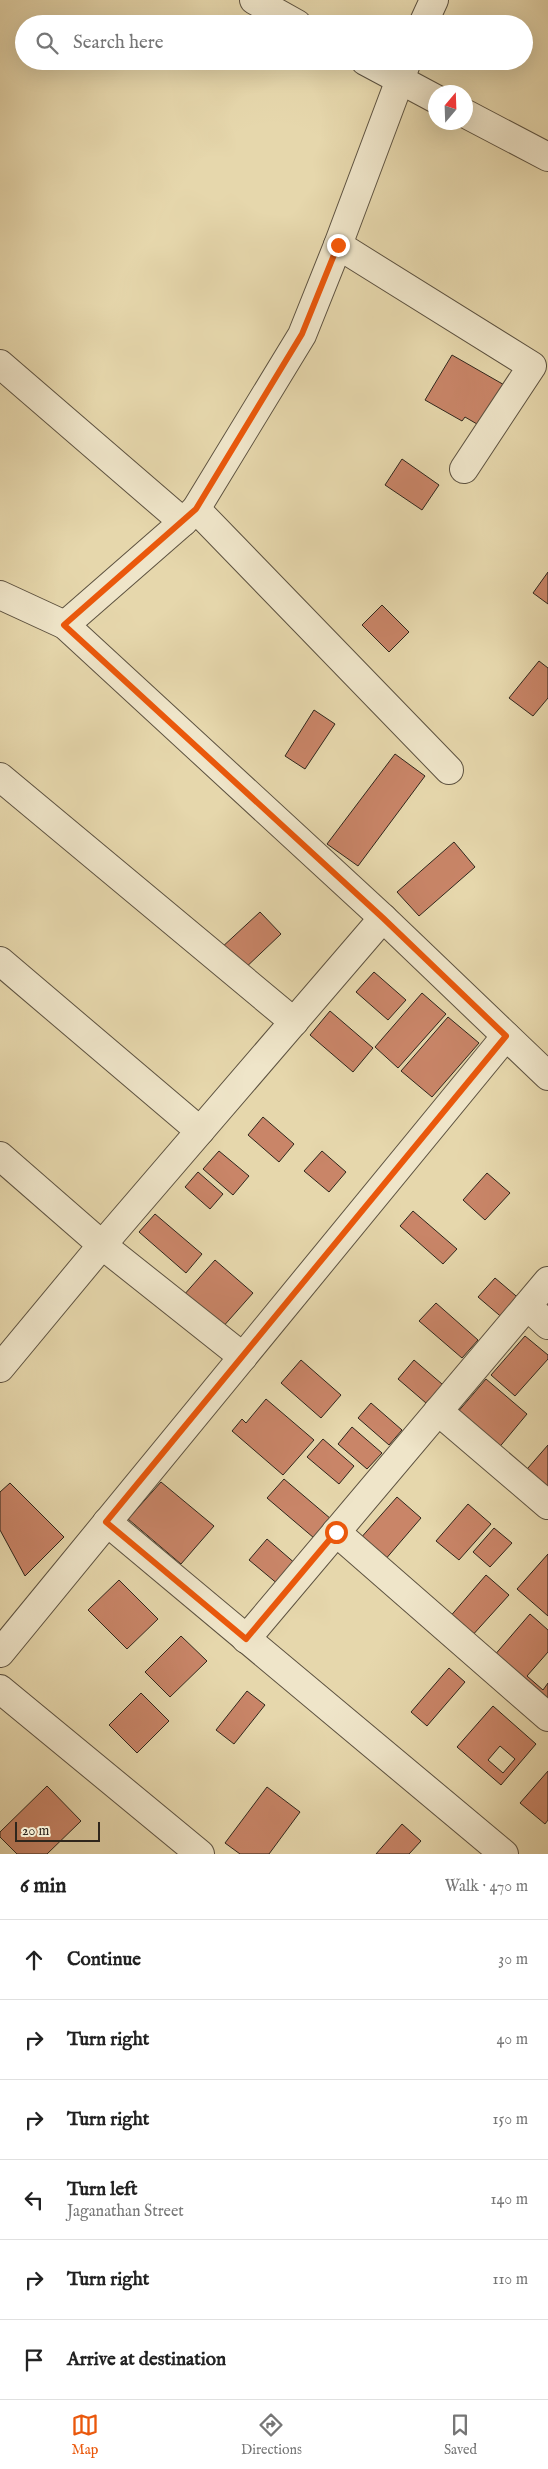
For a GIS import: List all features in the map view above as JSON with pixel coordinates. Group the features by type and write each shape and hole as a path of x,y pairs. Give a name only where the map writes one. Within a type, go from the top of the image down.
{"street":[{"path":"254,0 281,15"},
{"path":"427,15 434,0"},
{"path":"64,625 189,515 302,334 338,245 403,70 428,92"},
{"path":"473,118 548,157"},
{"path":"338,245 532,366 464,469"},
{"path":"0,364 189,515 449,770"},
{"path":"0,595 64,625 383,918 548,1076"},
{"path":"0,777 294,1022"},
{"path":"0,1368 102,1245 383,918"},
{"path":"0,961 200,1131"},
{"path":"0,1653 506,1036"},
{"path":"0,1156 102,1245 243,1357"},
{"path":"246,1639 548,1281"},
{"path":"526,1306 548,1325"},
{"path":"438,1411 548,1505"},
{"path":"106,1522 504,1854"},
{"path":"336,1532 548,1718"},
{"path":"0,1689 200,1854"}],"building":[{"path":"452,355 513,390 489,431 465,417 462,421 425,400"},
{"path":"402,459 439,485 422,510 385,485"},
{"path":"548,572 548,604 533,593"},
{"path":"382,605 409,632 389,652 362,625"},
{"path":"539,661 548,668 548,698 533,716 509,698"},
{"path":"314,710 335,724 305,769 285,756"},
{"path":"395,754 425,776 358,866 327,844"},
{"path":"454,842 475,867 419,916 397,892"},
{"path":"260,912 281,934 241,972 220,949"},
{"path":"374,972 406,1000 388,1020 356,992"},
{"path":"422,993 446,1014 398,1068 375,1047"},
{"path":"330,1011 373,1048 353,1072 310,1035"},
{"path":"448,1017 479,1043 432,1097 401,1071"},
{"path":"263,1117 294,1144 279,1162 248,1135"},
{"path":"219,1151 249,1176 233,1195 203,1169"},
{"path":"322,1151 346,1172 329,1192 304,1171"},
{"path":"198,1172 223,1194 210,1209 185,1187"},
{"path":"487,1173 510,1193 485,1220 463,1200"},
{"path":"413,1211 457,1249 443,1264 400,1226"},
{"path":"155,1214 202,1254 186,1273 139,1232"},
{"path":"215,1260 253,1293 221,1329 183,1296"},
{"path":"495,1278 522,1301 505,1320 478,1297"},
{"path":"436,1303 478,1340 462,1358 419,1321"},
{"path":"525,1336 548,1355 548,1359 515,1396 491,1375"},
{"path":"301,1360 341,1395 321,1418 281,1383"},
{"path":"414,1360 449,1390 433,1409 398,1379"},
{"path":"486,1379 527,1414 497,1450 456,1414"},
{"path":"266,1399 314,1440 283,1475 232,1431 242,1419 246,1423"},
{"path":"371,1403 402,1430 389,1445 358,1418"},
{"path":"352,1427 382,1453 367,1469 338,1444"},
{"path":"323,1439 354,1466 339,1484 307,1457"},
{"path":"548,1445 548,1499 521,1476"},
{"path":"284,1479 331,1519 314,1538 267,1498"},
{"path":"161,1482 214,1526 181,1564 128,1519"},
{"path":"10,1483 64,1537 25,1576 0,1530 0,1492"},
{"path":"397,1497 421,1518 384,1561 359,1540"},
{"path":"468,1504 491,1524 459,1560 436,1541"},
{"path":"494,1528 512,1543 490,1567 473,1552"},
{"path":"267,1539 297,1565 279,1585 249,1560"},
{"path":"548,1554 548,1616 517,1589"},
{"path":"486,1575 509,1595 470,1638 448,1619"},
{"path":"119,1580 158,1619 127,1649 88,1610"},
{"path":"530,1614 548,1630 548,1652 527,1676 543,1690 548,1683 548,1705 493,1657"},
{"path":"181,1636 207,1661 170,1697 145,1672"},
{"path":"449,1668 465,1682 427,1726 411,1712"},
{"path":"247,1691 265,1705 234,1744 216,1730"},
{"path":"141,1693 169,1721 137,1753 109,1725"},
{"path":"493,1706 536,1744 501,1785 457,1747","holes":["500,1746 515,1759 503,1773 488,1760"]},
{"path":"548,1771 548,1820 545,1824 520,1803"},
{"path":"47,1786 81,1821 47,1854 17,1854 0,1837 0,1832"},
{"path":"267,1787 300,1812 269,1854 240,1854 225,1843"},
{"path":"402,1824 421,1841 409,1854 376,1854"}],"route":[{"path":"336,1532 246,1639 106,1522 506,1036 383,918 64,625 196,509 302,334 338,245"}]}
